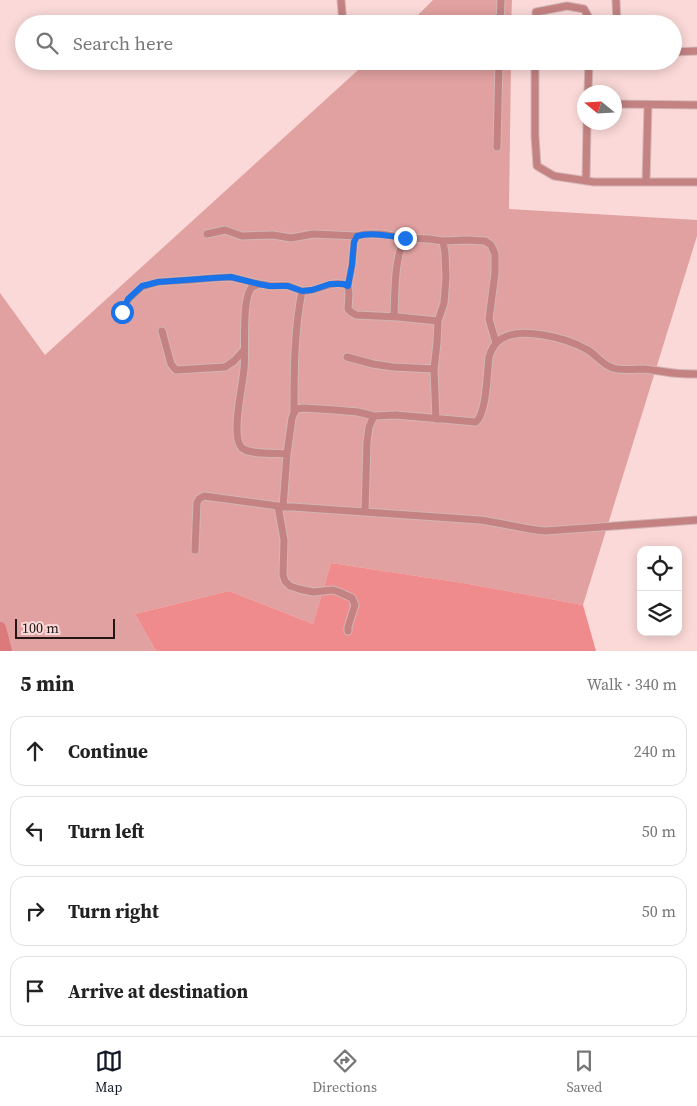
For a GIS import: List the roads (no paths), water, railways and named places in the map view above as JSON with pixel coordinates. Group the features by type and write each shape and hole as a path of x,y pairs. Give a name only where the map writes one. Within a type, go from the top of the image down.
{"street":[{"path":"342,0 343,15"},
{"path":"500,15 501,0"},
{"path":"616,0 617,15"},
{"path":"536,15 536,12 567,6 584,9 587,15"},
{"path":"682,52 697,51"},
{"path":"497,147 499,70"},
{"path":"535,70 537,166 554,176 586,181 697,182"},
{"path":"588,70 588,85"},
{"path":"622,104 697,105"},
{"path":"646,182 648,105"},
{"path":"586,181 587,130"},
{"path":"207,234 225,230 242,236 291,238 313,234 357,236 381,234 442,242 485,241 491,245 495,254 495,273 489,318 496,343"},
{"path":"357,236 354,242 348,286 348,308 351,312 361,316 394,316 438,320"},
{"path":"394,316 398,268 401,247 405,238"},
{"path":"436,419 434,369 438,320 444,303 445,286 445,253 442,242"},
{"path":"122,312 128,299 142,286 158,282 231,277 269,286 288,286 302,291 330,284 344,284 348,286"},
{"path":"259,284 249,292 246,305 244,369 237,418 238,440 242,448 251,452 287,454"},
{"path":"302,291 297,314 294,413 281,506 284,540 283,575 285,581 290,586 313,592 332,590 352,598 355,605 348,631"},
{"path":"162,331 171,364 176,370 225,367 234,361 244,350"},
{"path":"294,413 297,409 303,408 358,412 374,416 476,422 481,418 484,406 491,350 500,339 518,332 559,338 585,348 611,368 697,374"},
{"path":"347,357 394,367 434,369"},
{"path":"365,512 367,442 369,427 374,416"},
{"path":"195,550 197,503 204,496 281,506 480,520 545,531 697,520"}],"waterway":[{"path":"0,628 6,651"}]}
